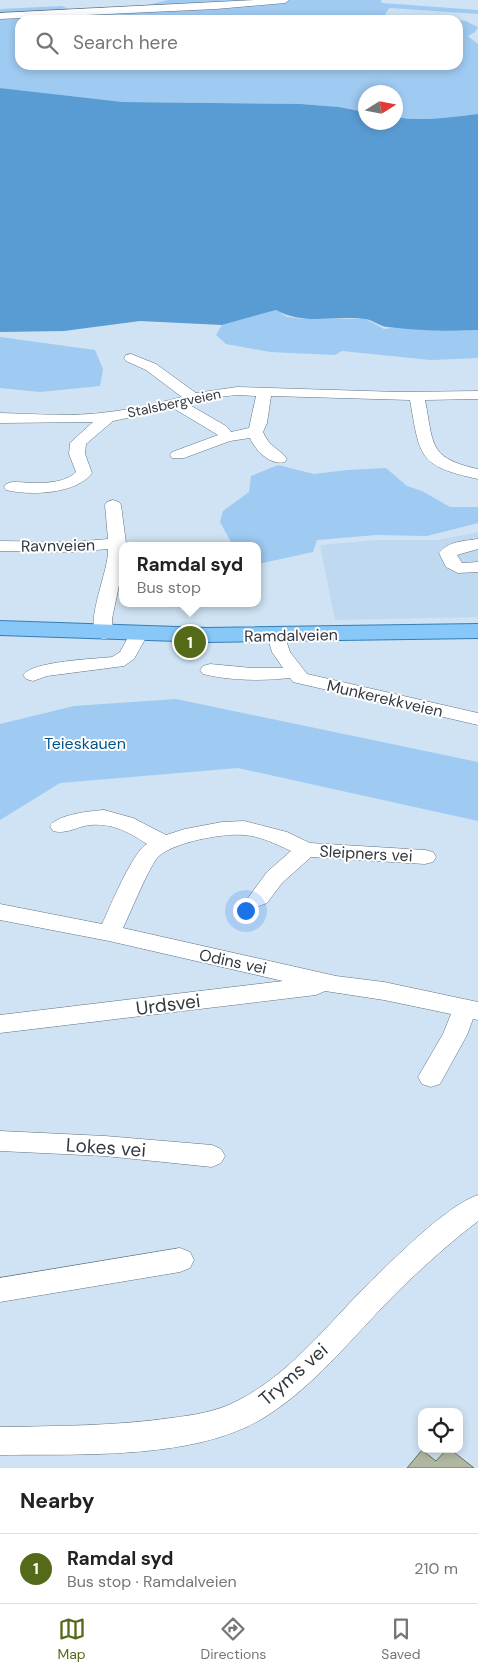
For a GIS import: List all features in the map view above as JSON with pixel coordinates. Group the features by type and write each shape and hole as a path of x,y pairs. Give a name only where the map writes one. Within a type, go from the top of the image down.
{"main road":[{"path":"0,628 104,633"},
{"name":"Ramdalveien","path":"104,633 276,635 478,631"}],"street":[{"path":"21,15 207,6 285,0"},
{"path":"0,16 15,15"},
{"path":"131,358 151,367 193,398"},
{"path":"264,391 259,423 255,432 261,446 279,459"},
{"name":"Stalsbergveien","path":"12,487 63,485 80,479 84,473 77,454 78,443 108,417 134,413 193,398 225,392 264,391 478,396"},
{"path":"417,396 422,420 423,441 428,452 441,464 478,474"},
{"path":"175,403 221,429 227,437"},
{"path":"0,418 69,419 108,417"},
{"path":"178,455 227,437 255,432"},
{"path":"104,633 103,619 112,581 116,543 116,520 112,505"},
{"name":"Ravnveien","path":"0,546 72,547 116,543"},
{"path":"478,544 455,548 448,553 449,563 452,566 478,568"},
{"path":"33,675 44,671 117,662 127,655 139,634"},
{"path":"210,670 250,674 294,672 281,652 276,635"},
{"name":"Munkerekkveien","path":"294,672 296,676 305,680 478,719"},
{"path":"62,826 92,817 118,819 164,844"},
{"name":"Sleipners vei","path":"109,933 143,863 151,851 185,836 204,831 244,828 279,837 306,850 425,857"},
{"name":"Sleipners vei","path":"260,898 266,886 279,872 306,850"},
{"name":"Odins vei","path":"0,912 109,933 336,984 384,991 472,1009 431,1078"},
{"name":"Urdsvei","path":"0,1024 336,984"},
{"name":"Lokes vei","path":"0,1141 105,1146 212,1156"},
{"name":"Tryms vei","path":"0,1441 112,1438 166,1433 211,1426 234,1417 254,1407 284,1386 387,1284 453,1224 478,1206"},
{"path":"0,1290 180,1260"}],"shaded area":[{"path":"0,88 123,102 301,104 339,107 358,111 358,130 403,130 403,118 427,119 478,114 478,330 444,331 398,328 384,326 365,319 298,318 276,310 222,325 140,321 64,331 0,332"},
{"path":"478,532 478,617 335,620 320,545 378,540 438,540"}],"green space":[{"path":"168,0 381,0 382,3 478,10 478,14 389,8 385,15 15,15 15,70 463,70 463,21 478,27 475,32 468,36 478,44 478,114 427,119 403,118 403,85 358,85 358,111 301,104 123,102 0,88 0,9 62,6 79,14 141,11 143,6"},
{"path":"276,310 287,317 304,319 366,319 384,329 399,327 463,331 478,330 478,358 431,360 342,351 335,355 270,352 226,344 216,335 222,325"},
{"path":"0,337 95,350 103,369 100,386 40,392 0,388"},
{"path":"278,465 314,474 386,468 407,486 422,491 450,507 478,507 478,523 427,536 376,535 317,540 313,552 261,563 261,542 231,542 220,522 223,511 249,492 251,476"},
{"name":"Teieskauen","path":"176,699 478,762 478,821 238,768 60,783 0,820 0,724 74,706"}],"building":[{"path":"420,1453 426,1453 436,1461 443,1453 455,1453 474,1468 407,1468"}],"place":[{"name":"Ramdal syd","path":"190,642"}]}
